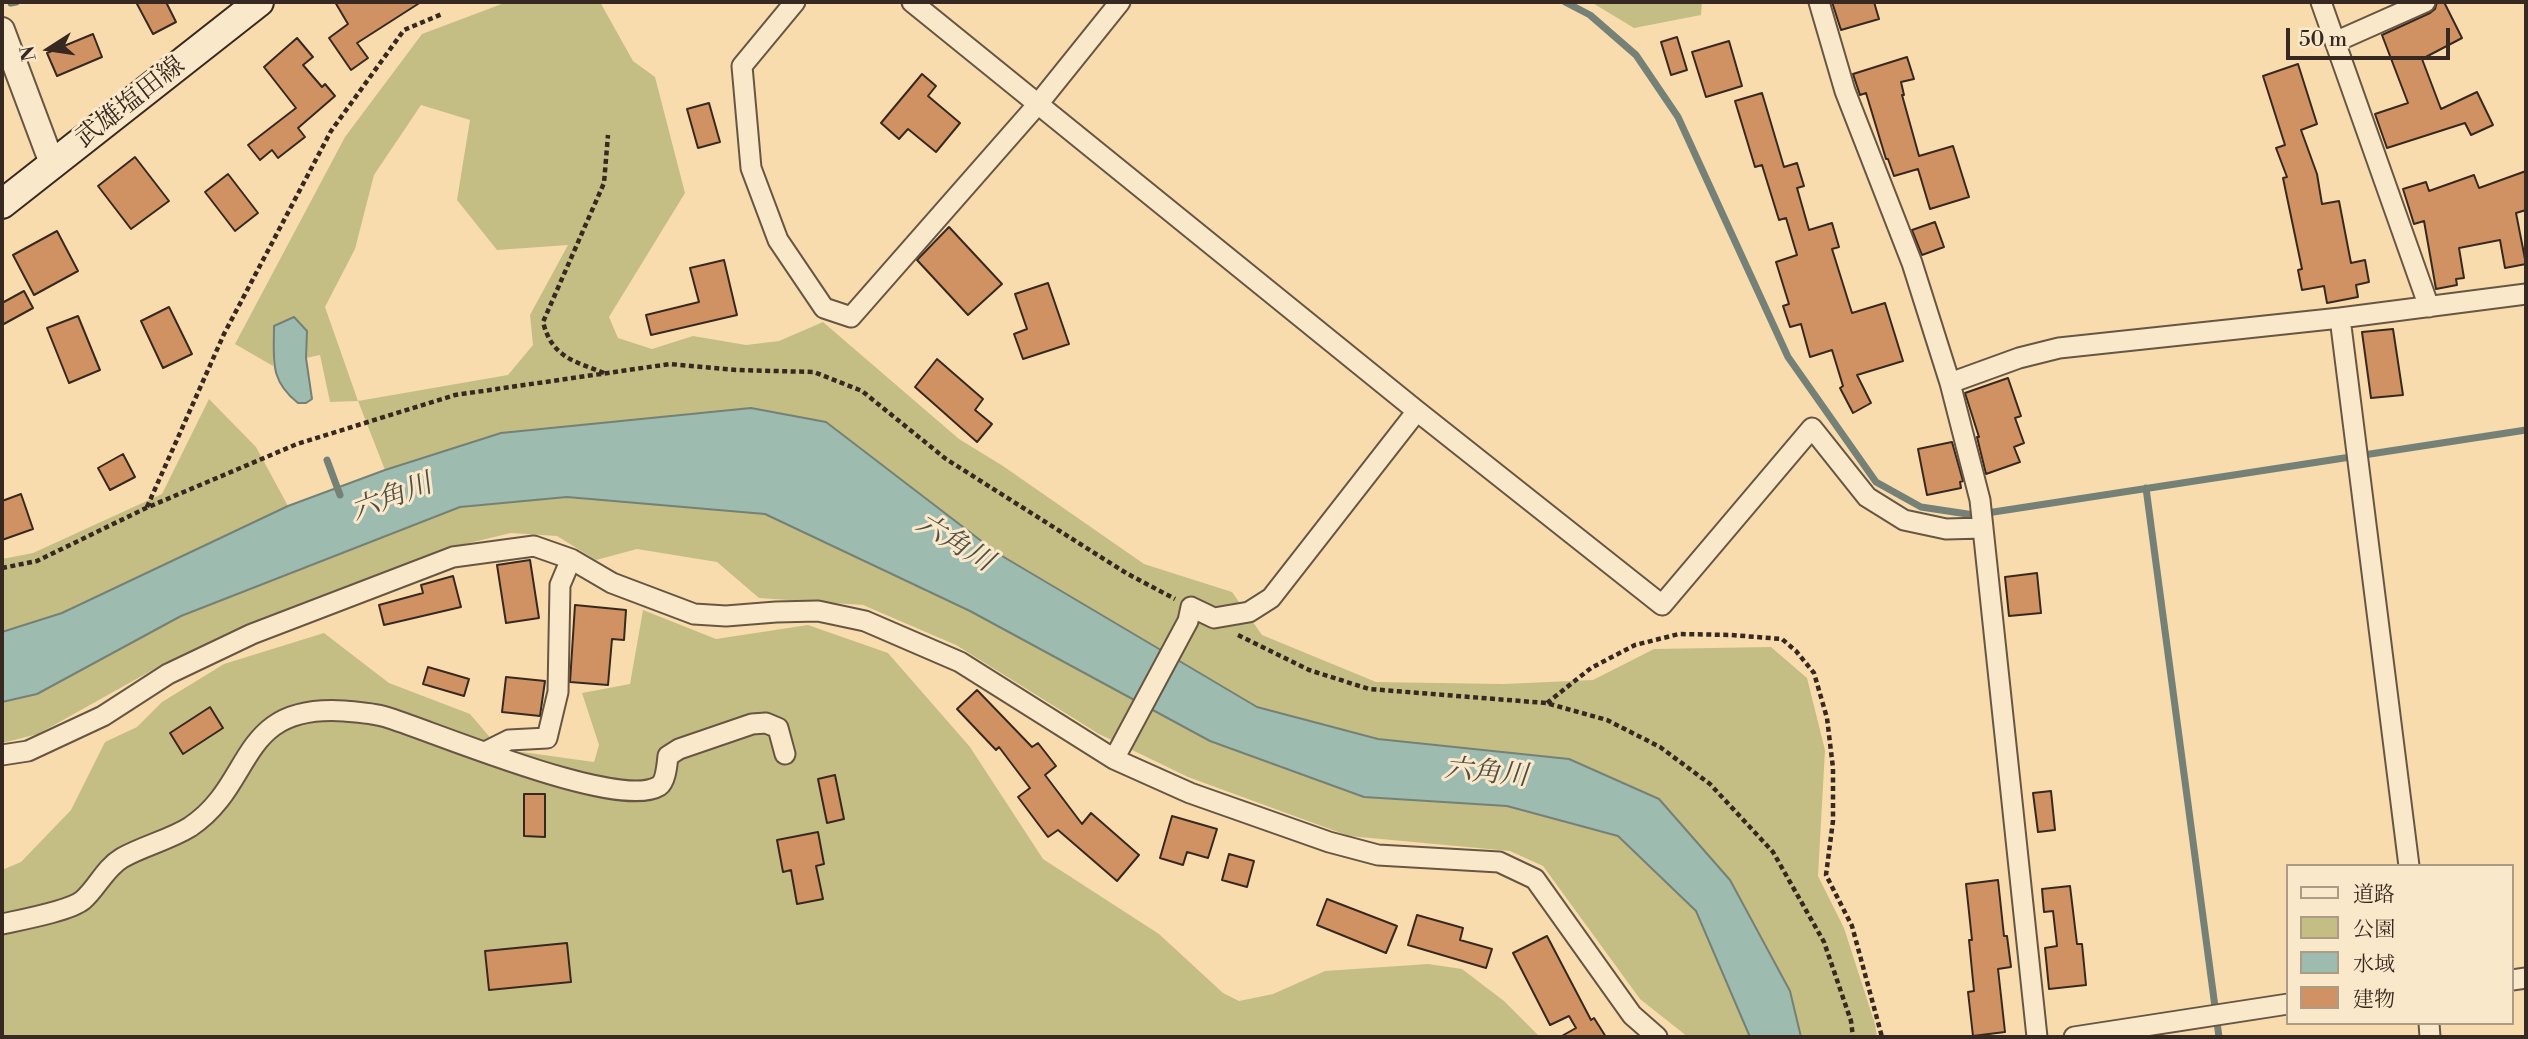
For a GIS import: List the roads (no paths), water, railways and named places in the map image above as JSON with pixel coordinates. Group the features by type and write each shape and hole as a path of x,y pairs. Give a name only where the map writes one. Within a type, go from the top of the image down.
{"main road":[{"name":"武雄塩田線","path":"2,204 259,2"}],"street":[{"path":"795,2 742,66 751,168 778,240 824,308 851,317 1038,104 1120,2"},
{"path":"912,2 1417,411 1662,605 1812,428 1867,497 1905,520 1947,529 1983,527"},
{"path":"1819,2 1845,91 1912,263 1950,383 1980,500 2038,1037"},
{"path":"2321,2 2429,307"},
{"path":"2335,42 2425,2"},
{"path":"2,30 52,166"},
{"path":"1950,383 2019,358 2059,348 2340,318 2526,294"},
{"path":"2340,318 2409,864"},
{"path":"1118,754 1190,614 1214,618 1249,612 1271,598 1417,411"},
{"path":"2,755 28,751 103,716 169,674 251,634 453,557 534,546 571,559 612,583 694,614 726,616 818,611 865,621 960,662 1190,793 1329,842 1378,855 1499,862 1535,879 1632,1015 1657,1037"},
{"path":"487,751 509,740 547,738 558,692 560,585 571,559"},
{"path":"2,924 82,902 119,860 144,846 188,828 216,805 256,741 278,721 302,714 341,711 382,716 487,751 522,766 601,788 626,792 657,787 662,782 668,756 679,749 752,724 765,723 778,728 785,754"},
{"path":"2074,1037 2286,1004"}],"water":[{"path":"294,317 307,331 306,358 312,399 306,403 298,403 289,394 282,386 275,369 274,326"},
{"name":"六角川","path":"751,408 826,422 997,553 1257,707 1378,739 1569,759 1659,799 1730,880 1790,991 1801,1037 1750,1037 1696,911 1618,836 1507,806 1364,797 1210,741 970,611 765,514 567,497 460,507 181,616 37,694 2,702 2,632 62,613 288,506 385,470 501,433"}],"waterway":[{"path":"11,3 16,2"},
{"path":"1565,2 1590,15 1636,55 1678,117 1788,357 1876,482 1921,507 1974,515 2526,430"},
{"name":"六角川","path":"327,460 340,495"},
{"path":"2146,488 2219,1037"}]}
